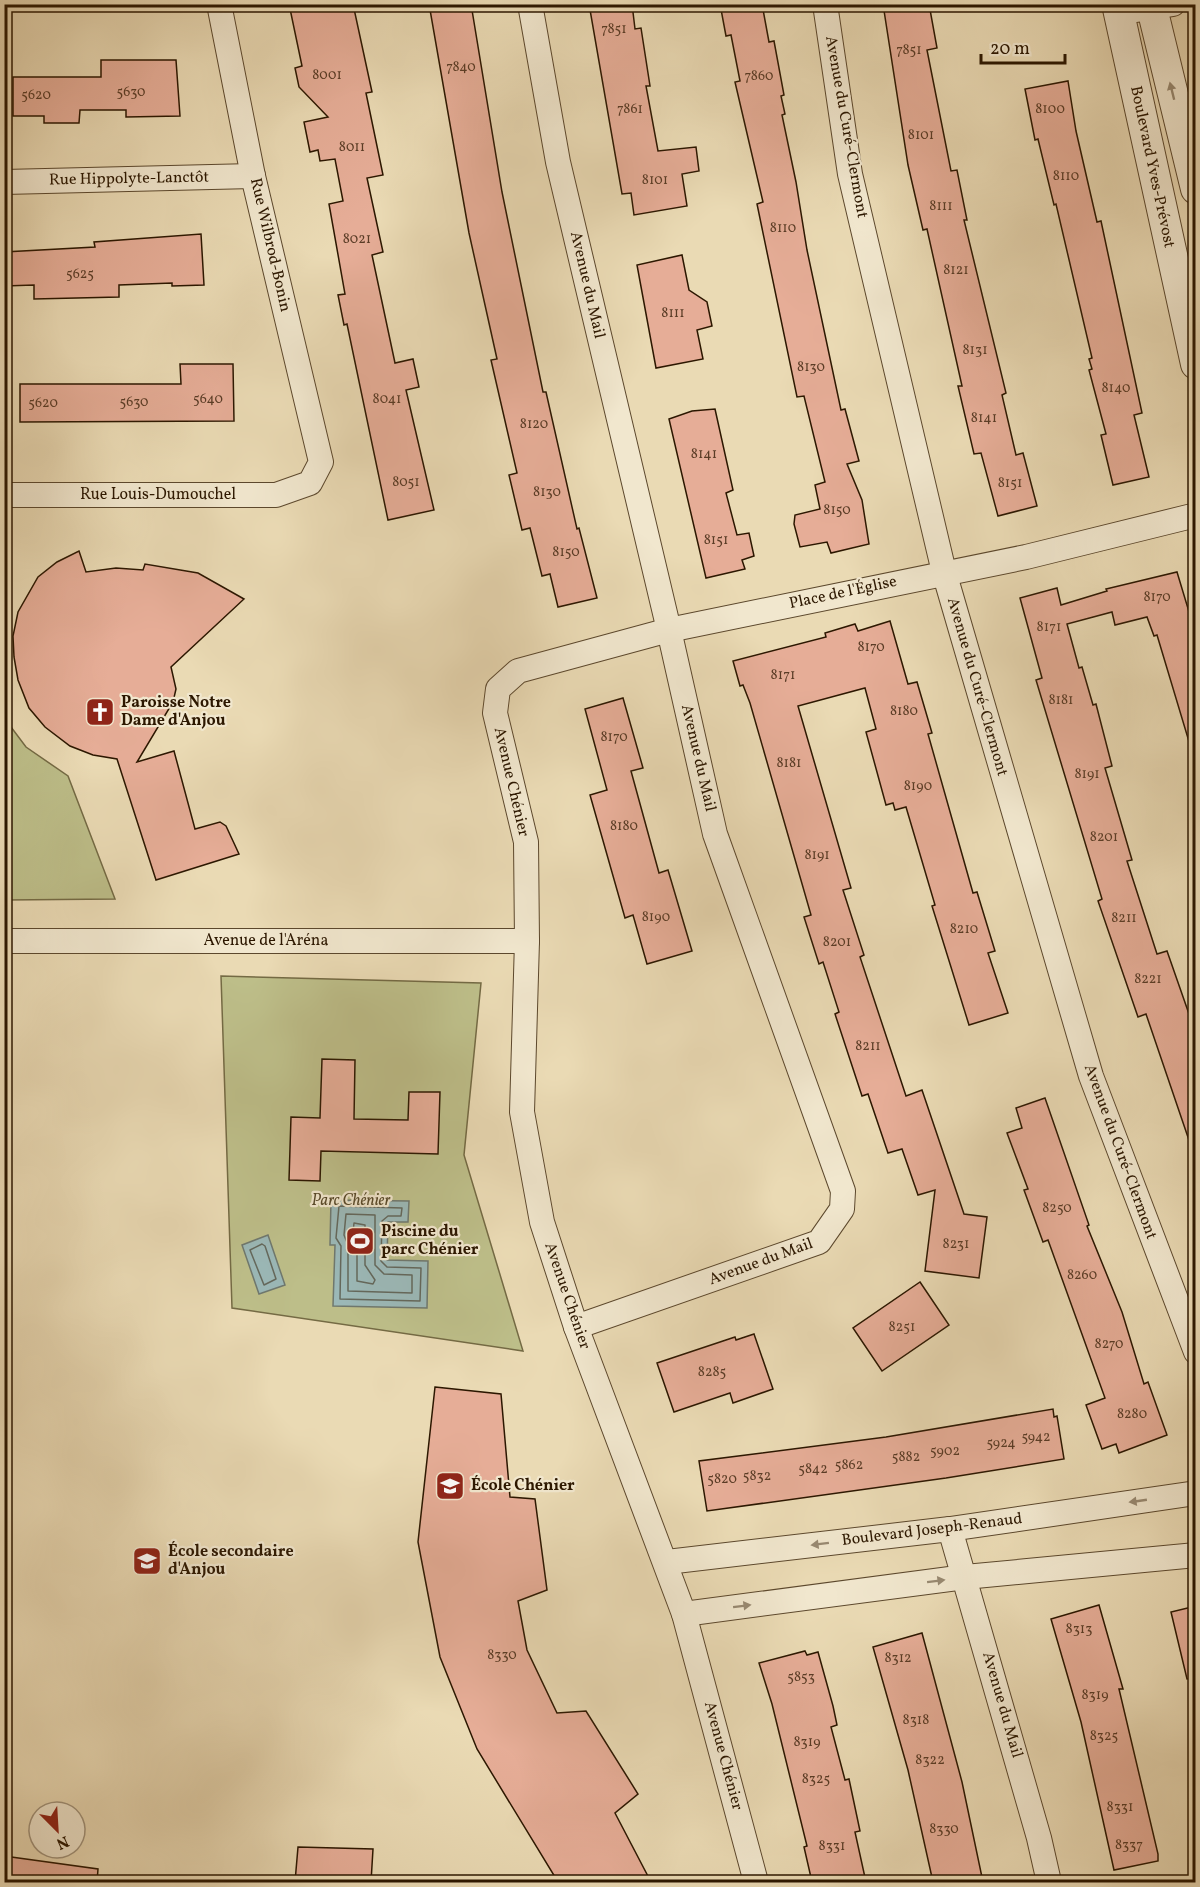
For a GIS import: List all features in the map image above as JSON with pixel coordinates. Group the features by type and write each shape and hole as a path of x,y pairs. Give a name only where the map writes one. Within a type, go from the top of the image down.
{"street":[{"name":"Rue Wilbrod-Bonin","path":"219,4 254,176 321,462 310,483"},
{"name":"Avenue du Mail","path":"530,4 558,162 715,834 843,1191 842,1209 819,1242 576,1327"},
{"name":"Avenue du Curé-Clermont","path":"825,4 850,174 944,572 1091,1076 1196,1352"},
{"path":"1117,9 1159,6 1196,189"},
{"name":"Boulevard Yves-Prévost","path":"1117,9 1196,364"},
{"name":"Rue Hippolyte-Lanctôt","path":"4,182 254,176"},
{"name":"Rue Louis-Dumouchel","path":"4,495 276,495 310,483"},
{"name":"Place de l'Église","path":"498,689 518,671 669,630 1026,556 1196,515"},
{"name":"Avenue Chénier","path":"498,689 495,713 526,842 527,941 522,1112 542,1222 576,1327 667,1562 684,1614 756,1882"},
{"name":"Avenue de l'Aréna","path":"4,941 527,941"},
{"name":"Boulevard Joseph-Renaud","path":"667,1562 950,1529 1196,1493"},
{"name":"Avenue du Mail","path":"950,1529 1039,1838 1049,1882"},
{"path":"684,1614 965,1577 1196,1555"}],"green space":[{"path":"5,719 26,747 68,776 115,899 5,900"},
{"name":"Parc Chénier","path":"221,976 481,983 464,1155 523,1351 232,1308"}],"water":[{"path":"331,1200 409,1201 408,1222 388,1222 387,1260 428,1261 427,1308 333,1306 335,1245 330,1245"},
{"path":"268,1235 285,1285 259,1294 242,1245"}],"building":[{"path":"289,4 353,4 372,92 366,93 383,175 367,178 383,252 372,255 395,363 413,359 419,387 406,390 434,510 388,520 347,324 344,325 338,295 345,294 329,204 343,201 335,159 320,161 318,150 310,152 304,122 328,117 299,87 295,68 302,66"},
{"path":"429,4 471,4 502,192 543,392 546,392 577,529 579,528 597,598 558,607 550,574 542,576 530,528 522,530 509,475 517,473 491,360 497,359 469,233"},
{"path":"589,4 632,4 635,29 641,28 650,86 646,86 658,151 696,147 699,171 682,174 687,206 634,215 631,193 622,194"},
{"path":"720,4 762,4 769,42 774,41 784,95 781,96 785,114 782,115 807,250 841,410 845,409 859,461 847,464 862,500 869,544 831,553 827,542 800,547 794,524 795,515 820,509 815,485 825,482 804,396 797,397 757,204 763,202 735,82 740,81 731,35 726,36"},
{"path":"883,4 929,4 937,48 927,50 951,171 957,170 967,220 964,220 1006,393 1002,395 1016,455 1023,453 1037,506 998,516 981,453 974,454 958,386 962,386 927,229 923,230 908,165"},
{"path":"101,60 176,60 180,116 126,117 126,110 80,110 79,123 44,123 44,116 13,116 13,77 101,77"},
{"path":"1068,81 1076,131 1097,222 1101,221 1142,413 1134,415 1149,477 1113,485 1101,435 1106,434 1089,370 1092,369 1089,359 1092,358 1056,204 1054,205 1038,139 1035,140 1025,89"},
{"path":"201,234 204,285 172,286 172,283 119,285 119,297 34,299 34,285 4,286 4,252 95,247 94,242"},
{"path":"682,255 689,290 707,302 712,326 697,330 703,359 656,368 637,265"},
{"path":"180,364 233,364 234,421 20,422 20,384 181,384"},
{"path":"715,409 733,490 726,493 737,535 749,533 754,556 742,560 745,569 706,578 669,419 692,411"},
{"name":"Paroisse Notre Dame d'Anjou","path":"79,551 86,572 116,568 143,570 145,564 198,573 244,599 171,667 176,689 173,702 137,762 174,751 195,829 220,822 226,826 239,854 156,880 117,759 93,755 70,746 45,727 29,708 18,680 14,657 13,636 18,612 38,577 57,562"},
{"path":"1177,572 1196,635 1196,744 1190,745 1157,635 1154,636 1147,617 1115,625 1112,612 1067,624 1079,668 1082,667 1093,705 1096,704 1112,766 1105,768 1132,860 1127,861 1157,954 1167,951 1196,1034 1196,1149 1192,1149 1146,1014 1138,1017 1098,901 1102,899 1036,680 1042,678 1020,598 1057,588 1061,605 1107,591 1106,589"},
{"path":"890,621 908,684 917,682 932,733 928,734 973,893 977,892 995,951 988,953 1008,1013 969,1025 932,906 935,905 906,807 895,810 893,803 886,805 866,732 876,729 865,688 798,706 851,888 843,890 864,955 860,957 906,1096 922,1090 964,1214 987,1217 979,1278 925,1271 935,1190 918,1195 902,1149 888,1153 868,1094 862,1096 835,1014 839,1012 823,962 819,964 804,917 811,915 750,703 743,685 740,686 733,661 826,637 825,633 855,624 858,631"},
{"path":"623,698 643,768 631,771 659,873 668,870 692,951 647,964 633,915 625,918 590,795 607,790 585,709"},
{"path":"322,1059 355,1060 354,1119 408,1120 409,1092 440,1092 438,1154 321,1151 320,1181 289,1180 291,1117 320,1118"},
{"path":"1045,1098 1089,1225 1087,1226 1122,1312 1144,1384 1148,1382 1167,1435 1119,1453 1116,1444 1102,1449 1086,1405 1105,1398 1048,1240 1043,1242 1024,1190 1028,1189 1007,1133 1022,1128 1016,1108"},
{"path":"920,1282 949,1325 882,1371 853,1328"},
{"path":"754,1334 773,1389 733,1403 730,1393 674,1412 657,1363 735,1337 736,1340"},
{"path":"435,1387 501,1394 510,1497 535,1499 547,1590 518,1601 527,1650 557,1713 586,1711 638,1794 615,1813 651,1882 558,1882 477,1749 440,1657 418,1542"},
{"path":"1053,1409 1054,1417 1057,1416 1064,1459 707,1511 699,1461 886,1437"},
{"path":"1099,1605 1123,1689 1119,1689 1158,1854 1158,1861 1114,1870 1081,1722 1051,1619"},
{"path":"1196,1606 1196,1678 1187,1679 1171,1612"},
{"path":"922,1633 962,1782 983,1882 933,1882 908,1770 873,1647"},
{"path":"805,1651 807,1655 818,1652 833,1706 837,1725 831,1727 845,1780 849,1779 860,1831 855,1832 866,1882 812,1882 804,1847 807,1846 772,1704 759,1663"},
{"path":"298,1847 373,1849 371,1882 295,1882"},
{"path":"4,1856 98,1869 97,1882 4,1882"}],"place":[{"name":"Paroisse Notre Dame d'Anjou","path":"100,712"},
{"name":"Piscine du parc Chénier","path":"360,1241"},
{"name":"École Chénier","path":"450,1486"},
{"name":"École secondaire d'Anjou","path":"147,1561"}]}
